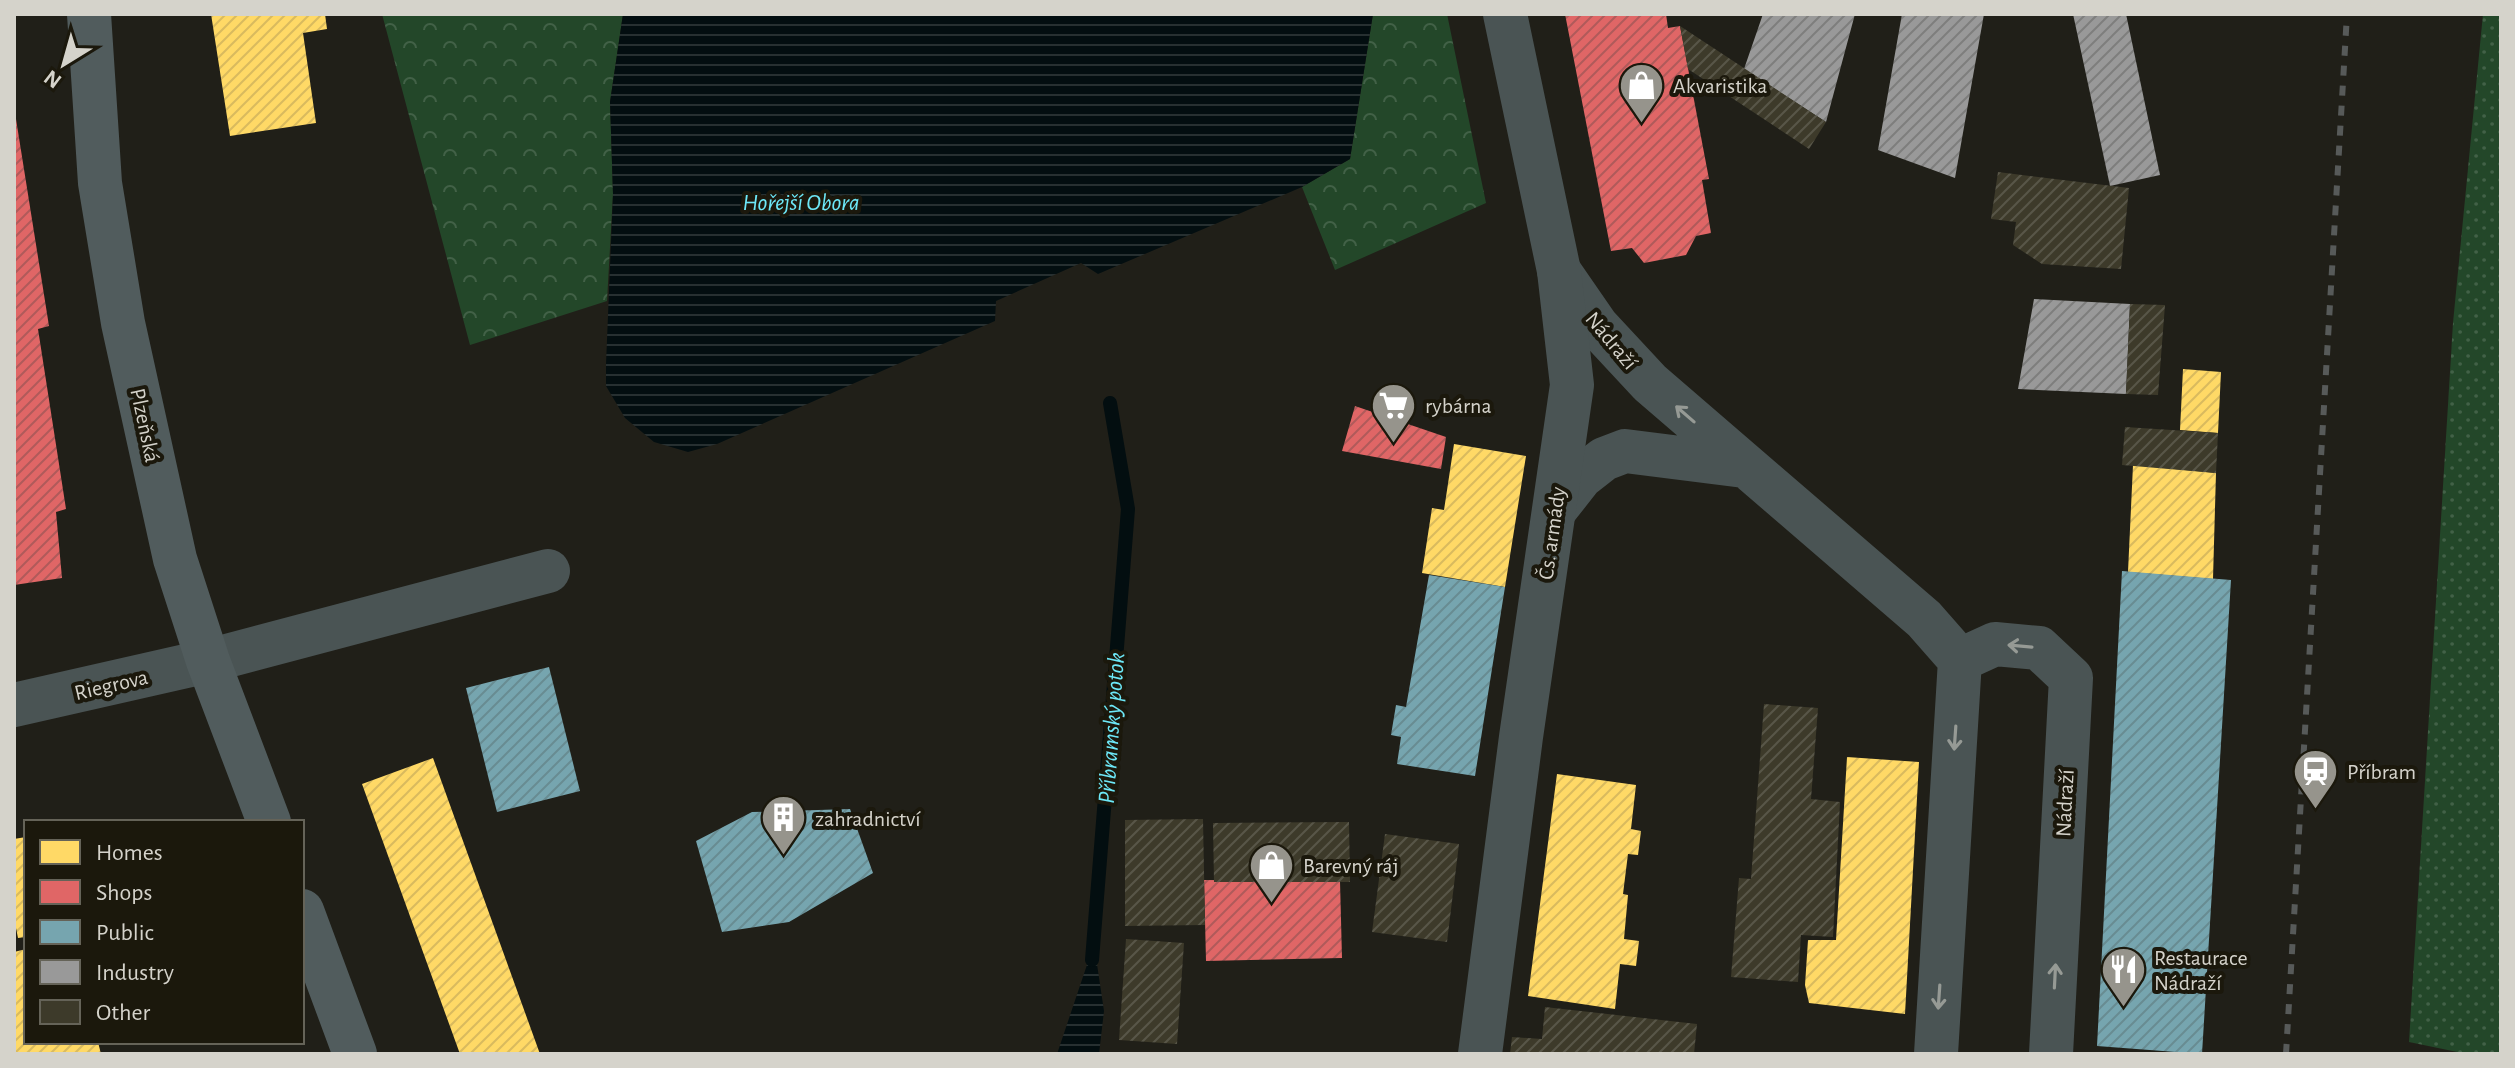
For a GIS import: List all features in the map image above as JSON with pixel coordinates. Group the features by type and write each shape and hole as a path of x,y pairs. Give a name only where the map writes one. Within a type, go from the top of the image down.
{"main road":[{"name":"Plzeňská","path":"89,14 100,183 123,323 175,559 208,661 268,820"},
{"path":"304,916 355,1054"}],"street":[{"name":"Čs. armády","path":"1480,1054 1572,385 1559,271 1505,14"},
{"name":"Nádraží","path":"1559,271 1621,355 1744,466 1924,619 1960,660 1995,644 2039,648 2071,678 2051,1054"},
{"path":"1555,510 1581,477 1604,459 1625,451 1744,466"},
{"name":"Riegrova","path":"14,705 208,661 548,571"},
{"path":"1936,1054 1960,660"}],"green space":[{"path":"382,14 623,14 610,102 613,194 607,301 470,345"},
{"path":"1373,14 1447,14 1486,203 1335,270 1302,187 1350,159"},
{"path":"2483,14 2501,14 2501,1054 2467,1054 2409,1042 2453,323"}],"water":[{"name":"Hořejší Obora","path":"623,14 1373,14 1350,159 1302,187 1098,274 1081,263 996,301 995,321 717,444 688,452 654,442 625,418 606,386 613,194 610,102"},
{"path":"1094,944 1104,1011 1099,1054 1057,1054"}],"building: Homes":[{"path":"211,14 325,14 327,29 303,33 316,123 230,136"},
{"path":"2183,369 2221,372 2218,433 2180,430"},
{"path":"1454,444 1526,456 1505,587 1422,573 1432,508 1444,510"},
{"path":"2133,465 2216,473 2213,579 2128,572"},
{"path":"1847,757 1919,762 1905,1014 1809,1003 1805,985 1808,940 1836,940"},
{"path":"433,758 540,1054 460,1054 362,784"},
{"path":"1557,774 1636,785 1631,829 1641,831 1638,855 1628,854 1623,894 1628,895 1624,939 1639,941 1636,966 1620,964 1615,1009 1528,996"},
{"path":"24,837 24,937 18,938 14,918 14,839"},
{"path":"24,950 24,1044 98,1044 101,1054 14,1054 14,952"}],"building: Shops":[{"name":"Akvaristika","path":"1565,14 1666,14 1668,28 1680,26 1709,179 1702,180 1711,233 1696,236 1686,255 1644,263 1632,248 1611,251"},
{"path":"16,119 49,326 38,329 66,509 56,512 62,578 14,585"},
{"name":"rybárna","path":"1355,406 1446,437 1441,469 1342,451"},
{"name":"Barevný ráj","path":"1204,880 1340,881 1342,958 1206,961"}],"building: Public":[{"path":"2122,571 2231,580 2202,1054 2097,1046"},
{"path":"1429,575 1505,587 1475,776 1397,764 1401,737 1391,735 1396,705 1406,707"},
{"path":"549,667 580,791 497,812 466,688"},
{"name":"zahradnictví","path":"850,809 873,873 789,922 722,932 696,841 752,812"}],"building: Industry":[{"path":"1763,14 1855,14 1826,122 1744,69"},
{"path":"1902,14 1984,14 1955,178 1878,150"},
{"path":"2073,14 2126,14 2160,175 2110,186"},
{"path":"2034,299 2130,304 2126,394 2018,389"}],"building: Other":[{"path":"1680,26 1826,122 1809,149 1688,69"},
{"path":"1998,172 2129,188 2121,269 2042,264 2013,245 2016,222 1991,219"},
{"path":"2130,304 2165,305 2158,395 2126,394"},
{"path":"2125,427 2218,433 2216,473 2122,465"},
{"path":"1764,704 1818,708 1811,799 1840,802 1833,937 1801,935 1798,982 1731,977 1739,878 1751,879"},
{"path":"1203,819 1205,925 1125,926 1125,820"},
{"path":"1349,822 1350,882 1214,882 1213,823"},
{"path":"1385,834 1459,844 1447,942 1372,932"},
{"path":"1126,939 1184,943 1177,1044 1119,1040"},
{"path":"1545,1007 1697,1024 1694,1054 1510,1054 1512,1037 1542,1039"}],"waterway":[{"name":"Příbramský potok","path":"1092,960 1128,509 1110,403"}],"railway":[{"path":"2286,1054 2347,14"}],"place":[{"name":"Akvaristika","path":"1642,124"},
{"name":"rybárna","path":"1394,444"},
{"name":"Příbram","path":"2316,810"},
{"name":"zahradnictví","path":"784,857"},
{"name":"Barevný ráj","path":"1272,904"},
{"name":"Restaurace Nádraží","path":"2123,1009"}]}
